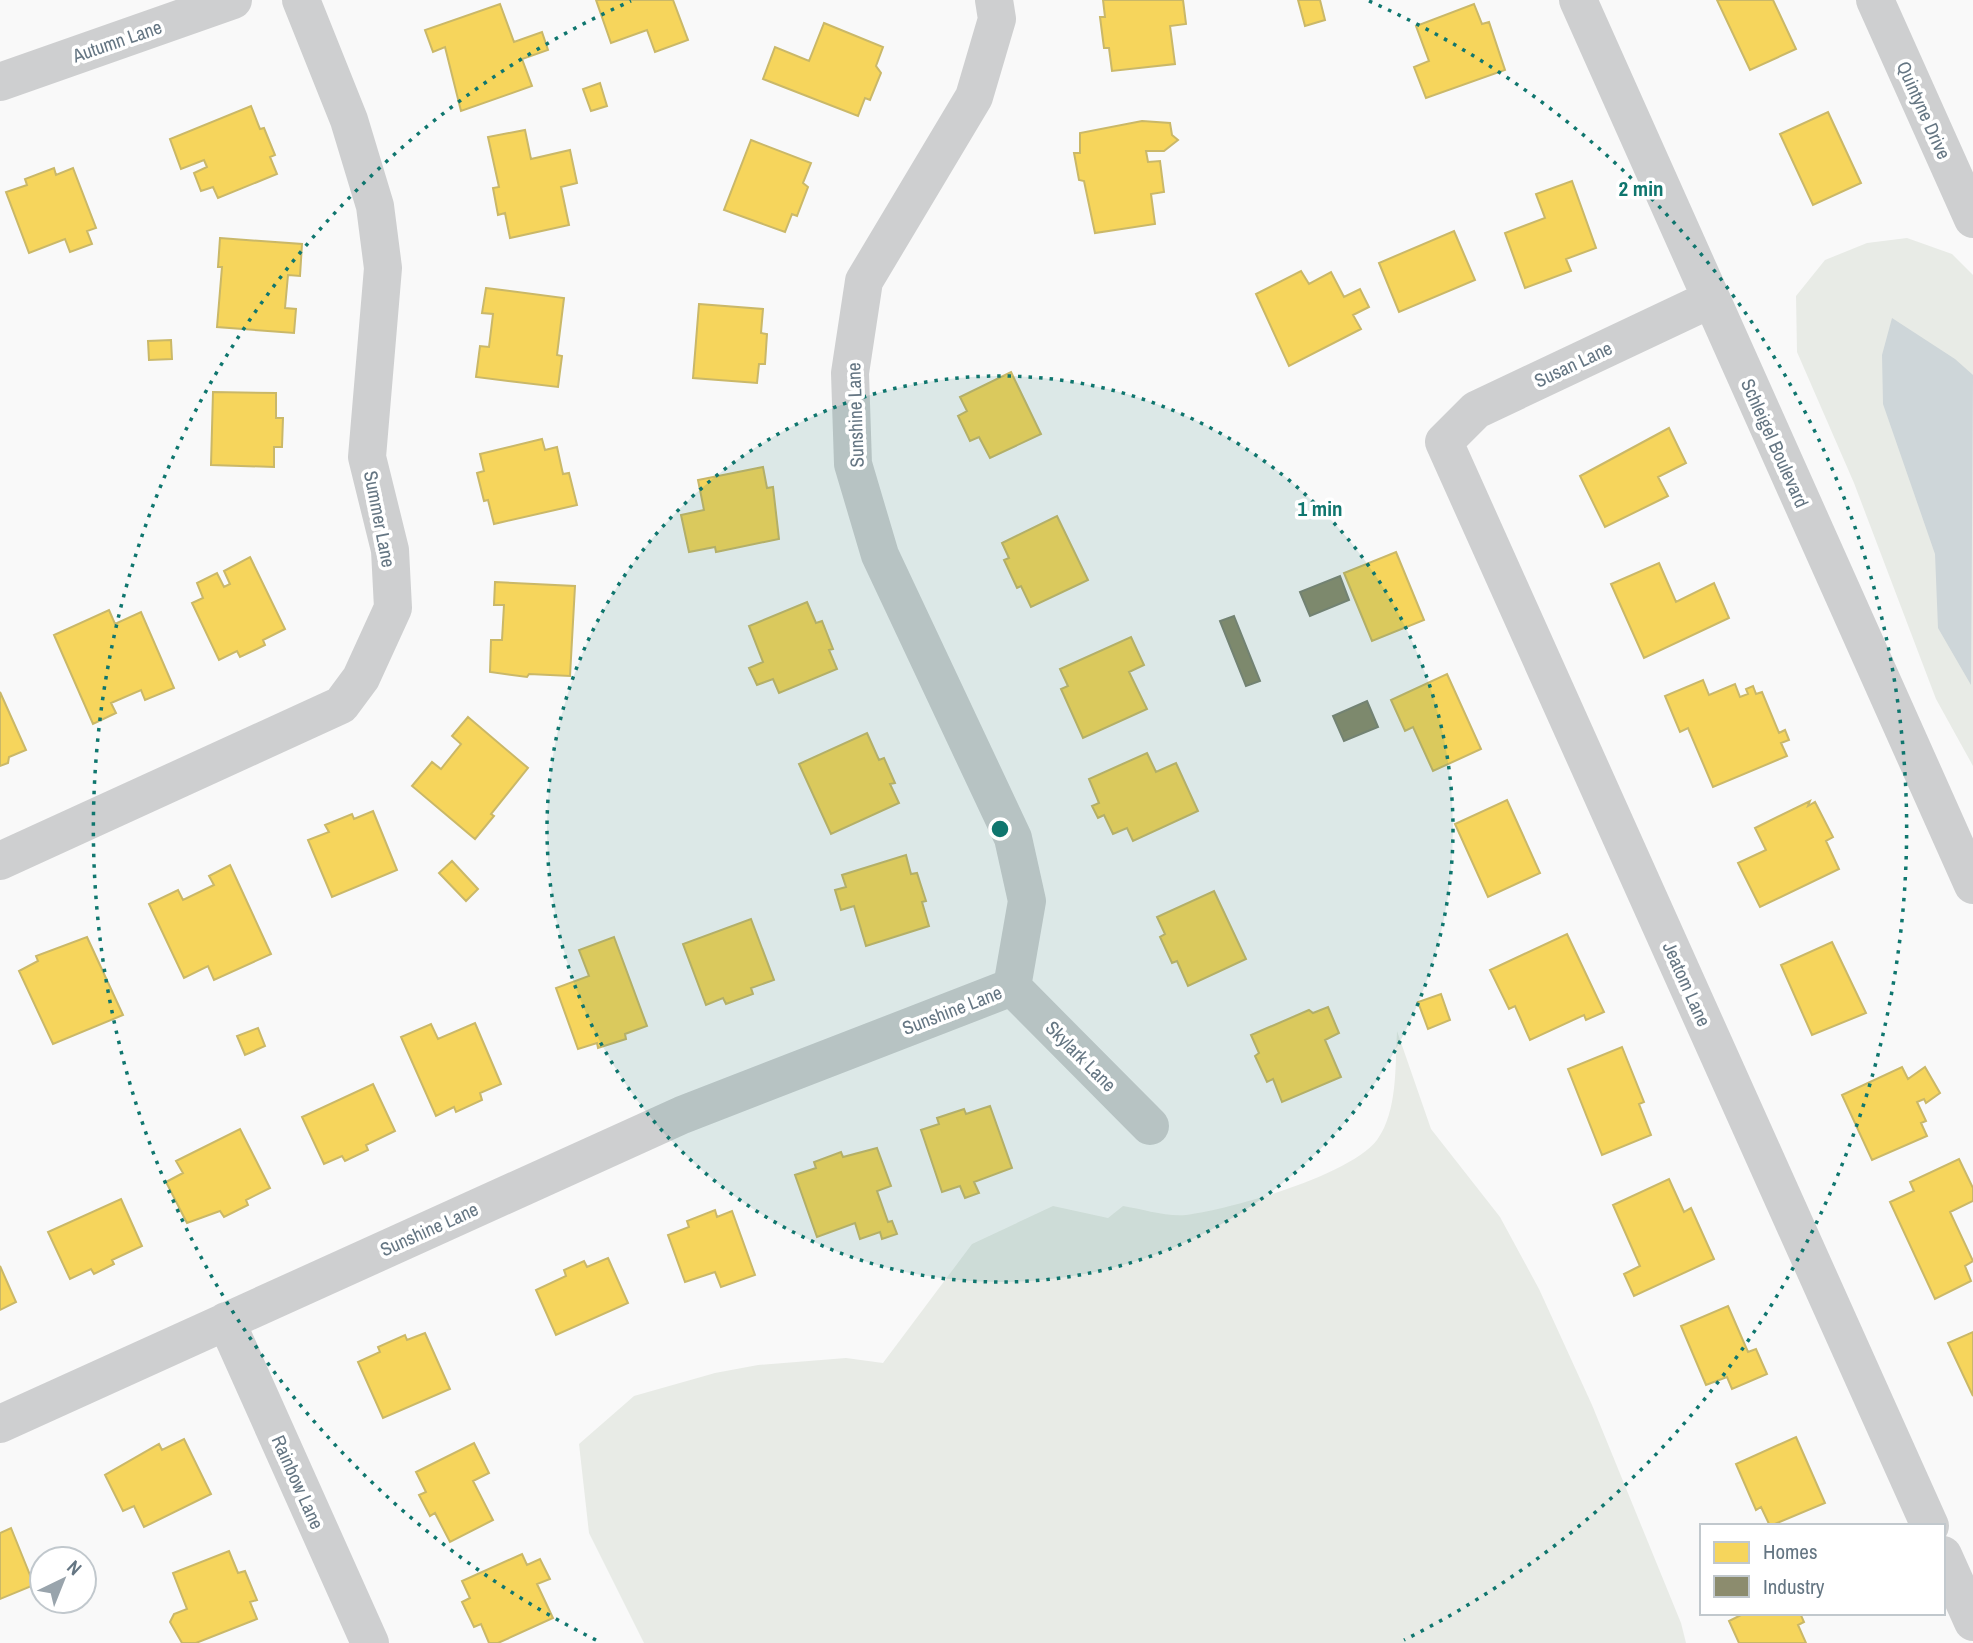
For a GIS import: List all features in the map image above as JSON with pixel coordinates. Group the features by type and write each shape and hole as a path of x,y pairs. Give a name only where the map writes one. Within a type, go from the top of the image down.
{"street":[{"name":"Autumn Lane","path":"0,82 233,0"},
{"name":"Summer Lane","path":"0,861 341,705 361,678 393,608 390,551 367,457 383,268 375,206 349,120 301,0"},
{"name":"Sunshine Lane","path":"0,1424 682,1115 1012,987 1027,901 1013,838 880,555 853,464 850,373 864,281 974,97 997,19 994,0"},
{"name":"Schleigel Boulevard","path":"1578,0 1973,885"},
{"name":"Quintyne Drive","path":"1875,0 1973,219"},
{"name":"Susan Lane","path":"1444,442 1476,410 1711,299"},
{"name":"Jeatom Lane","path":"1444,442 1929,1524"},
{"name":"Skylark Lane","path":"1012,987 1150,1126"},
{"name":"Rainbow Lane","path":"226,1321 370,1643"},
{"path":"1945,1559 1973,1622"}],"shaded area":[{"path":"1907,238 1952,254 1973,275 1973,766 1936,699 1854,483 1797,352 1796,296 1825,260 1867,243"},
{"path":"1892,318 1955,359 1973,375 1971,685 1938,628 1935,554 1883,404 1882,355"},
{"path":"1397,1031 1431,1129 1500,1217 1539,1289 1592,1405 1681,1623 1686,1643 644,1643 589,1533 579,1444 634,1396 715,1373 758,1365 846,1358 883,1363 972,1244 1053,1206 1108,1218 1123,1206 1163,1214 1186,1215 1230,1206 1288,1189 1342,1166 1377,1140 1389,1116 1394,1087"}],"building: Homes":[{"path":"596,0 673,0 688,40 655,52 647,30 611,43"},
{"path":"1103,0 1183,0 1186,24 1170,26 1175,64 1112,71 1109,48 1104,48 1100,17 1105,17"},
{"path":"1298,0 1320,0 1325,20 1305,26"},
{"path":"1717,0 1773,0 1796,49 1750,70"},
{"path":"500,4 514,42 542,32 548,50 522,59 532,86 461,111 445,47 433,52 425,30"},
{"path":"1474,4 1482,24 1489,22 1505,70 1426,98 1414,67 1429,61 1416,26"},
{"path":"824,23 883,47 876,66 881,73 870,100 865,98 858,116 763,79 775,47 809,61"},
{"path":"600,83 607,106 591,111 583,89"},
{"path":"251,106 275,155 270,157 277,174 218,198 213,187 201,191 194,173 207,167 204,160 181,169 170,139"},
{"path":"1828,112 1861,183 1813,205 1780,134"},
{"path":"1142,121 1170,123 1172,135 1178,140 1164,151 1146,151 1148,162 1160,161 1164,192 1151,194 1155,224 1095,233 1084,181 1079,180 1074,153 1080,153 1080,133"},
{"path":"525,130 531,159 570,150 577,183 561,187 569,225 510,238 505,213 498,215 493,188 499,187 488,137"},
{"path":"751,140 811,163 803,183 808,187 797,216 792,214 785,232 724,210"},
{"path":"54,168 56,175 73,168 96,228 87,231 92,244 70,252 65,239 29,253 6,192 27,185 25,179"},
{"path":"1572,181 1596,248 1566,259 1571,271 1525,288 1505,233 1545,218 1536,194"},
{"path":"1454,231 1475,280 1399,312 1379,263"},
{"path":"220,238 302,244 300,276 288,275 285,308 296,309 294,333 217,327 222,267 218,267"},
{"path":"1301,271 1309,284 1331,272 1344,297 1360,289 1369,307 1353,315 1361,329 1289,366 1256,294"},
{"path":"486,288 564,298 557,355 562,356 558,387 476,377 480,346 489,347 493,314 482,313"},
{"path":"699,304 763,309 761,333 767,334 765,364 759,364 757,383 693,378"},
{"path":"171,340 172,359 149,360 148,341"},
{"path":"1011,372 1041,434 990,458 979,437 970,441 958,416 967,411 960,397"},
{"path":"213,392 276,393 276,418 283,418 282,447 274,447 274,467 211,465"},
{"path":"1669,428 1686,463 1658,477 1668,496 1605,527 1580,476"},
{"path":"542,439 545,450 557,447 563,474 569,473 577,505 494,524 488,500 484,501 477,473 484,471 480,454"},
{"path":"763,467 767,488 773,487 779,539 716,552 715,547 689,552 681,515 704,510 698,480"},
{"path":"1057,516 1088,580 1031,607 1021,586 1017,588 1004,560 1009,558 1002,543"},
{"path":"1396,552 1424,620 1372,641 1344,573"},
{"path":"250,557 285,629 263,640 265,645 240,657 237,651 219,660 192,603 203,598 197,583 217,573 224,587 230,584 224,571"},
{"path":"1659,563 1676,602 1714,583 1729,618 1644,658 1611,584"},
{"path":"495,582 575,586 570,676 529,674 527,677 490,672 491,640 502,640 504,605 494,605"},
{"path":"807,602 816,623 822,621 833,649 829,650 837,669 779,693 773,679 757,685 749,668 763,662 749,626"},
{"path":"109,610 115,624 141,612 174,688 145,700 141,690 111,703 116,713 93,724 54,635"},
{"path":"1131,637 1144,665 1129,672 1147,709 1083,738 1061,689 1068,686 1060,669"},
{"path":"1447,674 1481,749 1433,771 1413,727 1405,731 1391,700"},
{"path":"1703,680 1709,695 1735,684 1740,697 1748,694 1746,689 1753,686 1756,694 1762,692 1779,733 1785,730 1789,740 1781,743 1787,756 1713,787 1688,728 1680,732 1665,696"},
{"path":"0,692 26,750 9,757 8,763 0,766"},
{"path":"468,717 528,768 491,814 494,816 475,839 412,786 432,762 441,769 461,744 452,736"},
{"path":"867,733 879,760 884,758 895,783 890,784 899,803 831,834 799,764"},
{"path":"1147,753 1156,772 1176,763 1198,811 1133,841 1127,828 1113,834 1104,815 1098,818 1092,806 1099,803 1089,779"},
{"path":"1507,800 1540,873 1488,897 1455,824"},
{"path":"1810,801 1808,806 1815,802 1833,837 1826,841 1839,869 1760,907 1738,863 1766,850 1755,828"},
{"path":"373,811 397,870 332,897 308,840 329,832 325,825 352,814 354,819"},
{"path":"906,855 911,874 917,873 926,901 922,902 929,926 866,946 854,906 841,910 835,890 846,887 842,875"},
{"path":"452,861 478,889 466,901 439,873"},
{"path":"230,865 271,954 214,980 208,966 184,978 149,904 178,890 183,900 214,885 209,876"},
{"path":"1214,891 1246,959 1188,986 1177,961 1172,963 1160,937 1165,934 1157,917"},
{"path":"751,919 774,980 751,988 753,994 726,1004 723,998 706,1005 683,944"},
{"path":"1567,934 1604,1012 1586,1020 1584,1015 1530,1040 1515,1006 1509,1009 1490,970"},
{"path":"87,937 123,1015 53,1044 19,971 38,961 36,956"},
{"path":"614,937 647,1026 625,1034 626,1039 598,1048 597,1043 578,1049 556,988 589,976 579,950"},
{"path":"1832,942 1866,1013 1812,1035 1781,965"},
{"path":"1441,994 1450,1020 1428,1029 1418,1002"},
{"path":"1328,1007 1339,1033 1325,1040 1341,1077 1282,1102 1273,1079 1267,1082 1255,1056 1259,1053 1251,1035 1309,1010 1313,1013"},
{"path":"475,1023 501,1084 480,1093 482,1100 456,1112 454,1107 436,1116 401,1037 431,1024 438,1039"},
{"path":"258,1028 265,1046 245,1055 237,1036"},
{"path":"1622,1047 1644,1102 1639,1104 1651,1135 1602,1155 1568,1069"},
{"path":"1902,1067 1908,1079 1925,1067 1940,1093 1926,1103 1924,1099 1917,1102 1926,1121 1921,1123 1927,1136 1872,1160 1842,1095"},
{"path":"373,1084 395,1131 366,1145 368,1150 345,1161 342,1156 324,1164 302,1117"},
{"path":"990,1106 1012,1168 974,1182 979,1193 965,1198 960,1186 942,1192 921,1130 939,1124 937,1118 964,1109 966,1114"},
{"path":"240,1129 270,1188 246,1200 248,1205 224,1217 220,1211 187,1223 166,1182 183,1173 176,1161"},
{"path":"877,1148 891,1186 877,1191 888,1222 892,1221 897,1234 882,1239 880,1232 860,1239 855,1223 817,1237 795,1175 816,1168 814,1162 841,1152 843,1157"},
{"path":"1959,1159 1973,1188 1973,1201 1950,1212 1973,1261 1965,1266 1971,1281 1935,1299 1890,1202 1914,1191 1910,1182"},
{"path":"1669,1179 1684,1212 1691,1208 1714,1259 1634,1296 1624,1274 1640,1266 1613,1205"},
{"path":"121,1199 142,1246 112,1260 114,1264 94,1274 91,1269 70,1279 48,1232"},
{"path":"715,1210 717,1217 732,1211 755,1275 721,1287 715,1272 685,1282 668,1235 689,1227 687,1221"},
{"path":"608,1258 628,1303 556,1335 536,1290 566,1276 564,1270 584,1261 587,1267"},
{"path":"0,1266 16,1302 0,1310"},
{"path":"1728,1306 1748,1352 1756,1349 1767,1374 1732,1389 1727,1377 1706,1385 1681,1326"},
{"path":"1973,1332 1973,1396 1948,1343"},
{"path":"425,1333 450,1389 383,1418 358,1362 380,1352 378,1347 405,1335 407,1340"},
{"path":"1796,1437 1825,1503 1769,1524 1761,1507 1756,1510 1736,1464"},
{"path":"184,1439 211,1494 144,1527 134,1506 123,1511 105,1475 159,1444 162,1450"},
{"path":"474,1443 489,1473 473,1481 493,1520 450,1542 435,1513 430,1516 419,1495 426,1492 416,1472"},
{"path":"11,1528 28,1570 28,1587 0,1599 0,1533"},
{"path":"229,1551 238,1573 245,1571 257,1600 250,1602 257,1619 196,1643 182,1643 170,1622 174,1614 187,1609 173,1573"},
{"path":"522,1554 527,1565 540,1559 550,1579 537,1584 553,1618 498,1643 489,1643 481,1624 474,1627 462,1602 470,1598 462,1581"},
{"path":"1741,1615 1801,1615 1804,1622 1798,1625 1806,1643 1739,1643 1729,1621"}],"building: Industry":[{"path":"1340,576 1349,600 1310,616 1300,592"},
{"path":"1234,616 1260,681 1246,686 1220,621"},
{"path":"1367,701 1378,727 1344,741 1333,716"}]}
